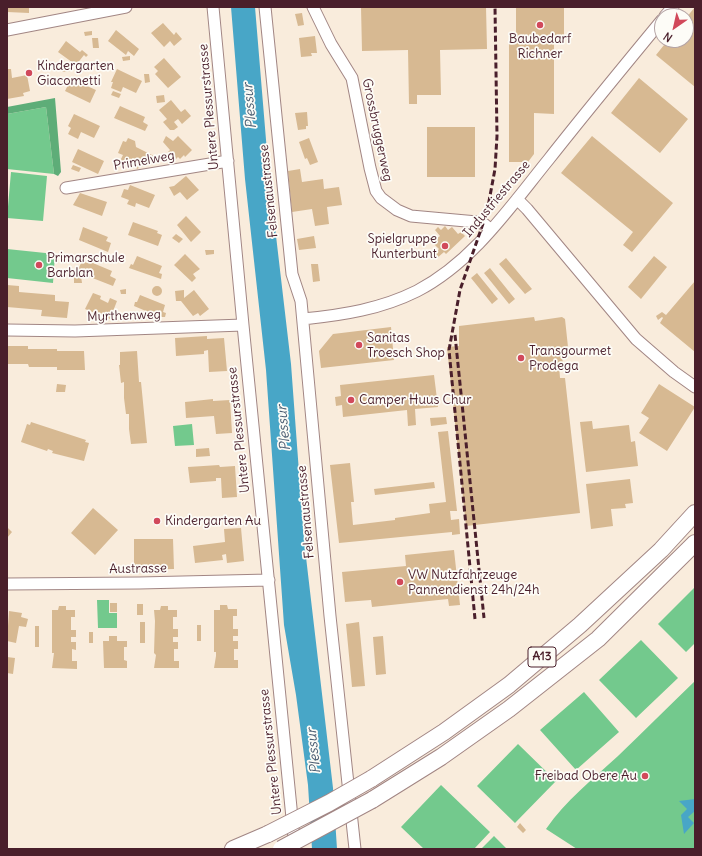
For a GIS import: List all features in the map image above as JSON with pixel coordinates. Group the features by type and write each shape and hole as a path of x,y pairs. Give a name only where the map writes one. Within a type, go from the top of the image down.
{"highway":[{"name":"A13","path":"233,849 268,834 329,803 371,779 444,732 509,685 609,598 661,550 695,513"},
{"name":"A13","path":"281,849 372,800 441,757 509,709 598,639 695,543"}],"street":[{"path":"7,30 126,7"},
{"name":"Untere Plessurstrasse","path":"213,7 295,849"},
{"name":"Felsenaustrasse","path":"265,7 292,274 302,301 329,601 354,849"},
{"name":"Grossbruggerweg","path":"313,7 331,44 352,78 370,168 376,191 381,198 397,210 412,216 477,222 486,225 491,230"},
{"name":"Industriestrasse","path":"303,319 363,311 382,306 417,291 456,265 476,247 491,230 654,30"},
{"name":"Primelweg","path":"66,188 228,161"},
{"path":"517,199 636,338 674,372 695,387"},
{"name":"Myrthenweg","path":"7,330 76,331 243,325"},
{"name":"Austrasse","path":"7,584 269,580"}],"green space":[{"path":"55,98 61,172 58,176 54,174 46,107 7,114 7,107"},
{"path":"46,107 54,174 7,169 7,114"},
{"path":"11,172 47,176 43,221 7,218"},
{"path":"7,249 55,254 53,283 7,278"},
{"path":"192,424 194,445 175,446 173,426"},
{"path":"695,587 695,643 686,652 658,624"},
{"path":"97,600 109,600 109,613 117,613 117,628 98,628"},
{"path":"641,640 678,678 636,718 599,680"},
{"name":"Freibad Obere Au","path":"695,681 695,849 577,849 546,829 571,799 618,756"},
{"path":"584,692 619,732 576,770 540,730"},
{"path":"518,744 556,781 515,823 477,786"},
{"path":"441,785 490,832 474,849 424,849 401,827"},
{"path":"494,836 507,849 481,849"}],"water":[{"name":"Plessur","path":"231,7 255,7 269,176 291,364 304,540 333,788 337,849 312,849 308,785 296,695 284,625 266,370 245,179"},
{"path":"695,799 695,811 688,817 694,823 684,834 681,815 687,809 679,801"}],"building":[{"path":"7,7 29,7 29,13 7,12"},
{"path":"361,7 486,7 487,49 440,50 441,95 417,95 417,104 409,104 408,50 362,51"},
{"path":"516,7 564,7 564,44 554,44 554,114 534,113 534,154 528,162 509,162 509,44 516,44"},
{"path":"695,7 695,87 656,55 662,48 694,48"},
{"path":"302,13 304,25 298,26 295,14"},
{"path":"163,23 174,35 176,32 182,39 174,46 170,41 164,47 151,33"},
{"path":"116,30 139,49 134,56 128,51 126,55 108,41"},
{"path":"92,31 92,35 85,36 84,32"},
{"path":"315,36 317,53 311,53 312,56 301,57 299,38"},
{"path":"92,38 98,38 99,48 93,48"},
{"path":"66,41 80,52 82,50 88,55 86,57 84,55 76,65 58,52"},
{"path":"130,56 130,60 123,61 122,57"},
{"path":"164,58 181,77 168,88 155,74 158,71 154,67"},
{"path":"70,67 71,71 62,72 62,68"},
{"path":"7,69 11,69 12,78 27,75 30,91 23,93 24,96 7,99"},
{"path":"117,69 142,81 136,93 123,87 121,92 111,88 113,82 111,82"},
{"path":"144,74 149,74 150,82 145,83"},
{"path":"639,78 688,119 660,153 611,113"},
{"path":"71,79 96,90 90,103 65,91"},
{"path":"113,91 121,94 119,98 111,95"},
{"path":"164,95 165,102 157,103 156,96"},
{"path":"171,100 181,112 185,109 191,116 182,124 178,119 174,122 178,127 174,130 170,130 163,122 167,119 159,110"},
{"path":"120,106 145,117 143,122 148,125 145,131 114,118"},
{"path":"307,112 308,126 306,126 306,129 298,130 295,113"},
{"path":"74,114 100,126 94,138 81,132 78,139 68,134 71,128 68,126"},
{"path":"427,127 475,127 475,177 427,177"},
{"path":"166,136 173,141 178,136 192,150 185,157 184,155 180,159 178,157 175,160 168,152 170,150 163,142"},
{"path":"592,136 673,203 632,252 623,245 633,232 561,173"},
{"path":"128,138 135,141 136,147 154,156 151,162 145,160 143,165 140,163 138,169 120,161 123,155 118,153 123,141 126,142"},
{"path":"309,138 318,162 310,165 307,158 305,159 299,142"},
{"path":"78,149 104,161 98,174 72,162"},
{"path":"73,165 81,168 79,172 71,169"},
{"path":"300,169 302,182 323,179 324,189 339,187 342,205 327,207 329,224 315,226 312,209 292,212 288,171"},
{"path":"186,176 199,190 187,200 180,192 174,196 169,187 174,186"},
{"path":"130,185 155,195 149,208 136,203 135,207 127,204 129,200 121,197 124,189 128,190"},
{"path":"80,193 107,202 102,216 73,205"},
{"path":"186,216 201,232 191,242 177,225"},
{"path":"133,222 158,231 157,233 162,235 158,246 128,235"},
{"name":"Spielgruppe Kunterbunt","path":"445,226 448,230 452,227 458,234 461,232 465,236 446,254 444,252 437,258 434,254 439,249 432,242 440,236 435,230 438,227 441,230"},
{"path":"83,227 108,237 106,241 111,243 108,252 79,240"},
{"path":"176,234 183,239 179,243 172,238"},
{"path":"314,236 316,248 299,250 297,239"},
{"path":"205,250 214,250 214,254 206,255"},
{"path":"185,254 200,269 193,274 196,278 192,282 174,265"},
{"path":"137,256 162,266 159,273 162,274 161,279 129,268 131,264 133,265"},
{"path":"654,256 667,267 641,299 628,287"},
{"path":"506,258 532,289 525,294 499,264"},
{"path":"82,261 87,263 88,261 112,271 110,276 116,279 113,286 77,272"},
{"path":"311,264 318,264 320,281 313,282"},
{"path":"490,268 515,299 509,304 484,273"},
{"path":"477,273 498,299 492,304 471,278"},
{"path":"81,276 82,283 74,283 74,277"},
{"path":"695,281 695,352 660,323 663,318 662,317 658,320 656,316 662,312 666,315"},
{"path":"7,285 19,286 19,292 55,295 55,301 69,302 67,318 41,316 42,310 7,307"},
{"path":"155,286 159,286 161,287 161,295 155,296 152,293 152,289"},
{"path":"126,289 126,294 121,294 120,290"},
{"path":"184,290 184,298 194,290 209,309 200,316 198,313 193,316 181,301 176,301 175,291"},
{"path":"93,293 101,296 100,299 108,303 110,298 117,301 110,319 85,309"},
{"path":"140,295 165,305 163,312 166,313 165,317 160,317 134,306"},
{"path":"534,317 535,321 562,317 565,319 568,347 561,348 563,364 559,365 560,378 565,378 580,513 466,526 447,347 459,346 459,326"},
{"path":"391,327 394,360 321,368 319,351 333,334"},
{"path":"207,336 207,339 224,338 227,371 209,372 208,350 204,351 204,354 176,356 175,338"},
{"path":"7,346 28,346 28,349 57,349 57,351 84,351 85,370 57,370 57,367 29,367 28,364 7,364"},
{"path":"137,351 139,382 141,382 147,443 131,444 129,414 126,414 124,382 121,383 119,365 120,352"},
{"path":"434,375 438,407 415,409 416,425 408,426 407,410 343,417 342,405 336,406 335,397 341,396 340,385"},
{"path":"57,384 66,385 65,392 56,392"},
{"path":"659,384 695,407 667,451 639,433 649,418 641,413"},
{"path":"213,399 213,401 230,400 232,433 216,434 214,416 186,418 185,402"},
{"path":"446,417 447,424 431,426 430,418"},
{"path":"592,421 593,429 629,425 631,442 635,441 638,466 586,472 580,422"},
{"path":"31,422 86,440 85,442 89,443 84,461 52,453 53,451 48,449 47,451 21,442 27,424 30,425"},
{"path":"448,431 457,511 450,511 451,520 459,519 460,534 452,535 452,532 339,543 330,465 350,463 354,502 351,502 353,525 395,520 395,518 430,513 429,504 446,502 438,432"},
{"path":"209,448 210,456 196,457 196,449"},
{"path":"219,465 220,467 235,466 237,497 222,498 221,478 216,478 216,481 190,483 188,467"},
{"path":"630,479 633,503 625,504 626,508 611,509 613,526 591,529 586,484"},
{"path":"434,482 435,488 375,495 374,489"},
{"path":"93,508 118,530 95,555 71,533"},
{"path":"7,527 12,532 7,538"},
{"path":"241,528 244,561 227,563 226,554 222,555 223,560 195,563 193,546 225,542 224,529"},
{"path":"134,539 173,539 174,569 134,570"},
{"name":"VW Nutzfahrzeuge Pannendienst 24h/24h","path":"454,550 460,605 449,606 448,599 372,607 371,600 345,602 342,572 406,566 405,555"},
{"path":"110,603 117,603 117,612 110,612"},
{"path":"137,604 143,604 143,615 137,615"},
{"path":"220,605 227,605 228,609 237,609 237,616 233,616 233,629 238,629 238,636 233,636 233,641 238,641 238,649 234,649 234,660 238,660 238,668 214,668 216,652 214,652 214,610 220,610"},
{"path":"59,606 66,606 66,610 75,610 75,617 71,617 71,630 76,630 76,637 71,637 71,642 76,642 76,650 72,649 72,661 77,661 77,669 52,668 54,653 52,653 52,610 58,610"},
{"path":"161,606 168,606 168,610 177,610 177,617 173,617 173,629 178,629 178,637 173,637 173,642 178,642 178,649 174,649 174,661 179,661 179,668 154,668 156,655 154,653 154,610 160,610"},
{"path":"9,611 22,613 21,617 28,619 26,627 19,626 16,643 7,641"},
{"path":"140,622 145,622 145,643 140,643"},
{"path":"359,622 365,686 352,687 346,624"},
{"path":"197,625 201,625 201,641 197,641"},
{"path":"35,626 39,626 39,647 35,647"},
{"path":"89,632 93,632 93,643 89,643"},
{"path":"109,636 117,636 117,641 127,641 127,647 124,647 124,660 127,661 127,668 104,668 103,641 109,641"},
{"path":"383,636 386,674 376,675 373,637"},
{"path":"7,657 15,658 13,674 7,673"},
{"path":"520,823 526,830 523,833 517,827"}],"railway":[{"path":"475,619 449,350 460,290 487,212 495,169 497,136 495,7"},
{"path":"455,335 484,618"}],"place":[{"name":"Baubedarf Richner","path":"540,25"},
{"name":"Kindergarten Giacometti","path":"29,73"},
{"name":"Spielgruppe Kunterbunt","path":"445,246"},
{"name":"Primarschule Barblan","path":"39,265"},
{"name":"Sanitas Troesch Shop","path":"359,345"},
{"name":"Transgourmet Prodega","path":"521,358"},
{"name":"Camper Huus Chur","path":"351,400"},
{"name":"Kindergarten Au","path":"157,521"},
{"name":"VW Nutzfahrzeuge Pannendienst 24h/24h","path":"400,582"},
{"name":"Freibad Obere Au","path":"645,776"}]}
